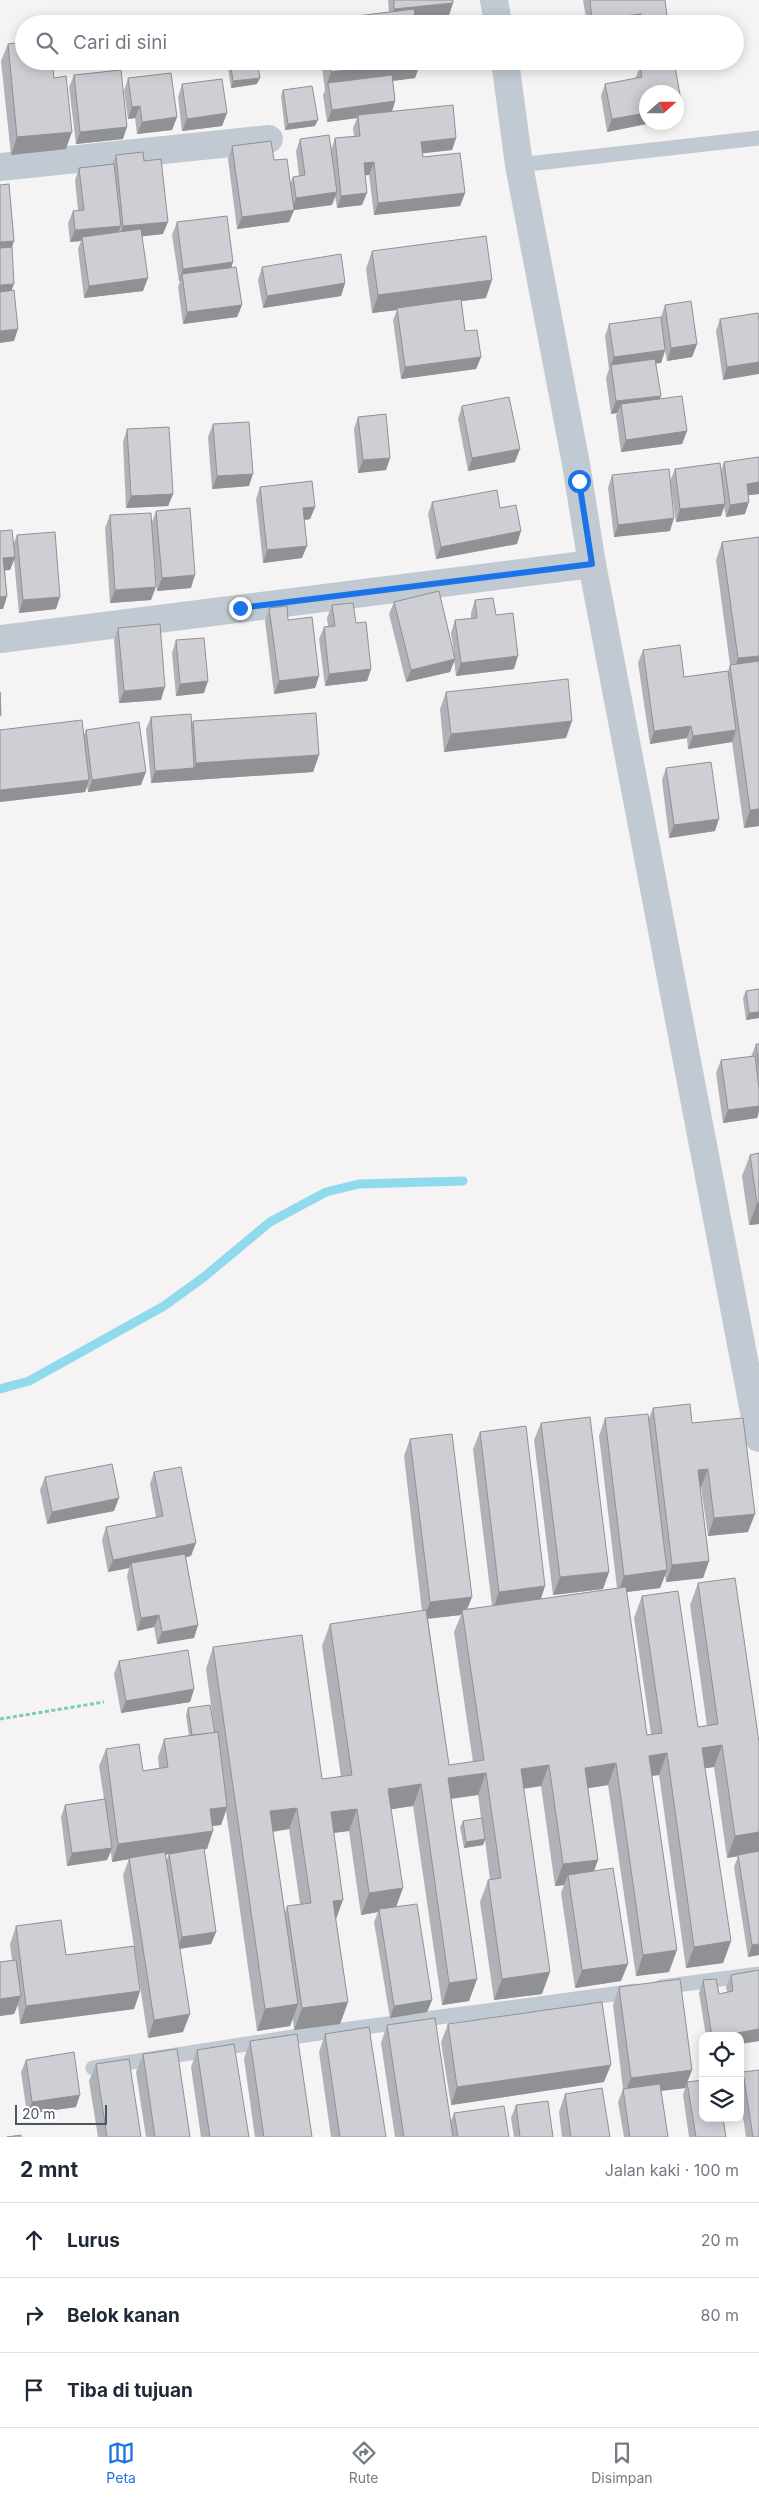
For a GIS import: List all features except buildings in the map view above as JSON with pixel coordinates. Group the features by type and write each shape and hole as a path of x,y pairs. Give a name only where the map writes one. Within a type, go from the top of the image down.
{"street":[{"path":"494,0 496,15"},
{"path":"506,70 519,165 576,464 592,564 759,1438"},
{"path":"0,167 269,138"},
{"path":"0,639 592,564"}],"lane":[{"path":"519,165 759,138"},
{"path":"93,2068 312,2034 759,1974"}],"path":[{"path":"0,1719 104,1702"}],"waterway":[{"path":"0,1389 29,1381 164,1306 204,1277 270,1222 326,1192 359,1184 463,1181"}],"route":[{"path":"240,608 592,564 579,481"}]}
